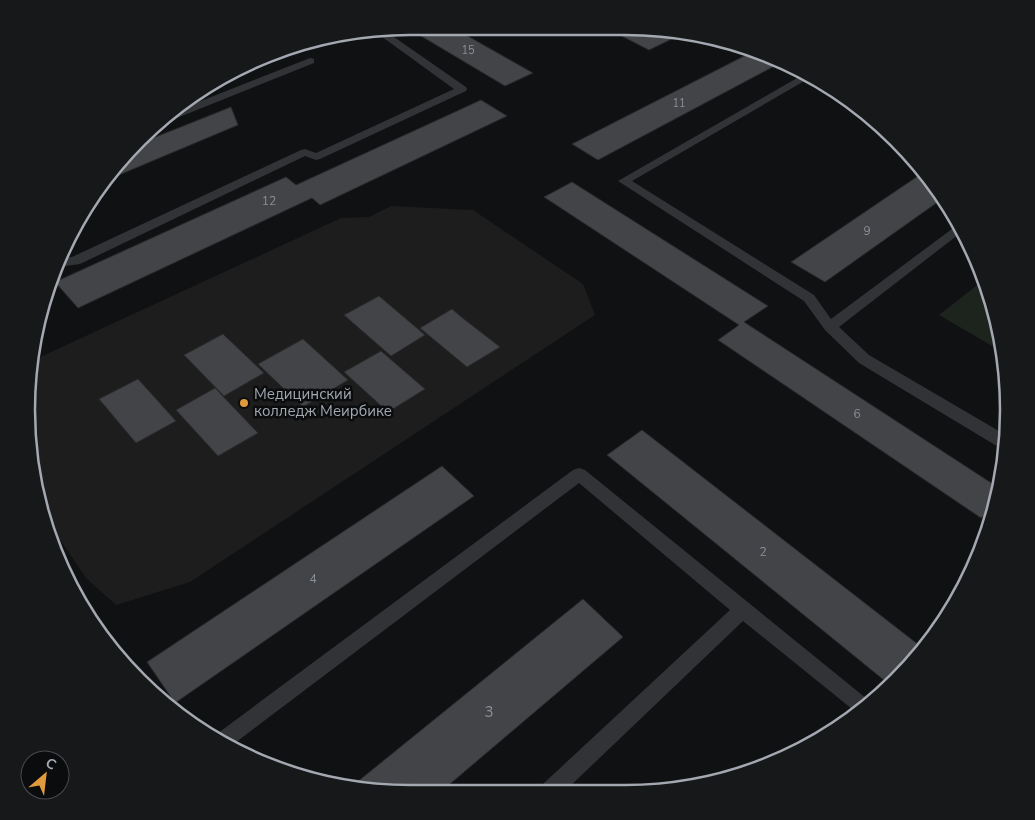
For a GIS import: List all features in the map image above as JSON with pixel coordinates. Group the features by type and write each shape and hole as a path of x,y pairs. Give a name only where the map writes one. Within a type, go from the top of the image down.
{"lane":[{"path":"66,262 74,260 305,152 316,157 462,89 386,36"},
{"path":"181,113 310,61"},
{"path":"801,79 624,181 809,298 830,327 864,359 999,435"},
{"path":"830,327 955,232"},
{"path":"227,737 579,474 859,703"},
{"path":"556,785 743,610"}],"shaded area":[{"name":"Медицинский колледж Меирбике","path":"391,206 473,210 583,284 595,315 190,582 116,605 86,578 55,531 42,483 38,459 35,410 39,358 341,218 369,217"},
{"path":"978,284 995,346 994,347 939,315"}],"building":[{"path":"419,35 466,35 533,73 505,86"},
{"path":"620,35 674,38 649,50"},
{"path":"746,55 774,66 598,160 572,144"},
{"path":"481,100 507,116 320,205 312,198 78,308 57,284 58,280 286,177 296,185"},
{"path":"231,107 238,125 117,176 152,138"},
{"path":"918,176 937,202 825,282 791,262"},
{"path":"572,182 768,306 744,322 993,484 985,514 981,518 718,340 739,325 544,197"},
{"path":"379,296 425,335 391,356 344,315"},
{"path":"452,309 500,347 467,367 420,328"},
{"path":"223,334 264,373 224,396 184,355"},
{"path":"303,339 348,380 303,407 258,364"},
{"path":"381,351 425,389 388,412 344,372"},
{"path":"138,379 176,421 136,443 99,399"},
{"path":"215,388 258,433 218,456 176,410"},
{"path":"642,430 918,644 884,680 607,455"},
{"path":"442,466 474,496 176,703 147,662"},
{"path":"583,599 623,637 449,785 410,785 358,781"}],"place":[{"name":"Медицинский колледж Меирбике","path":"244,403"}]}
